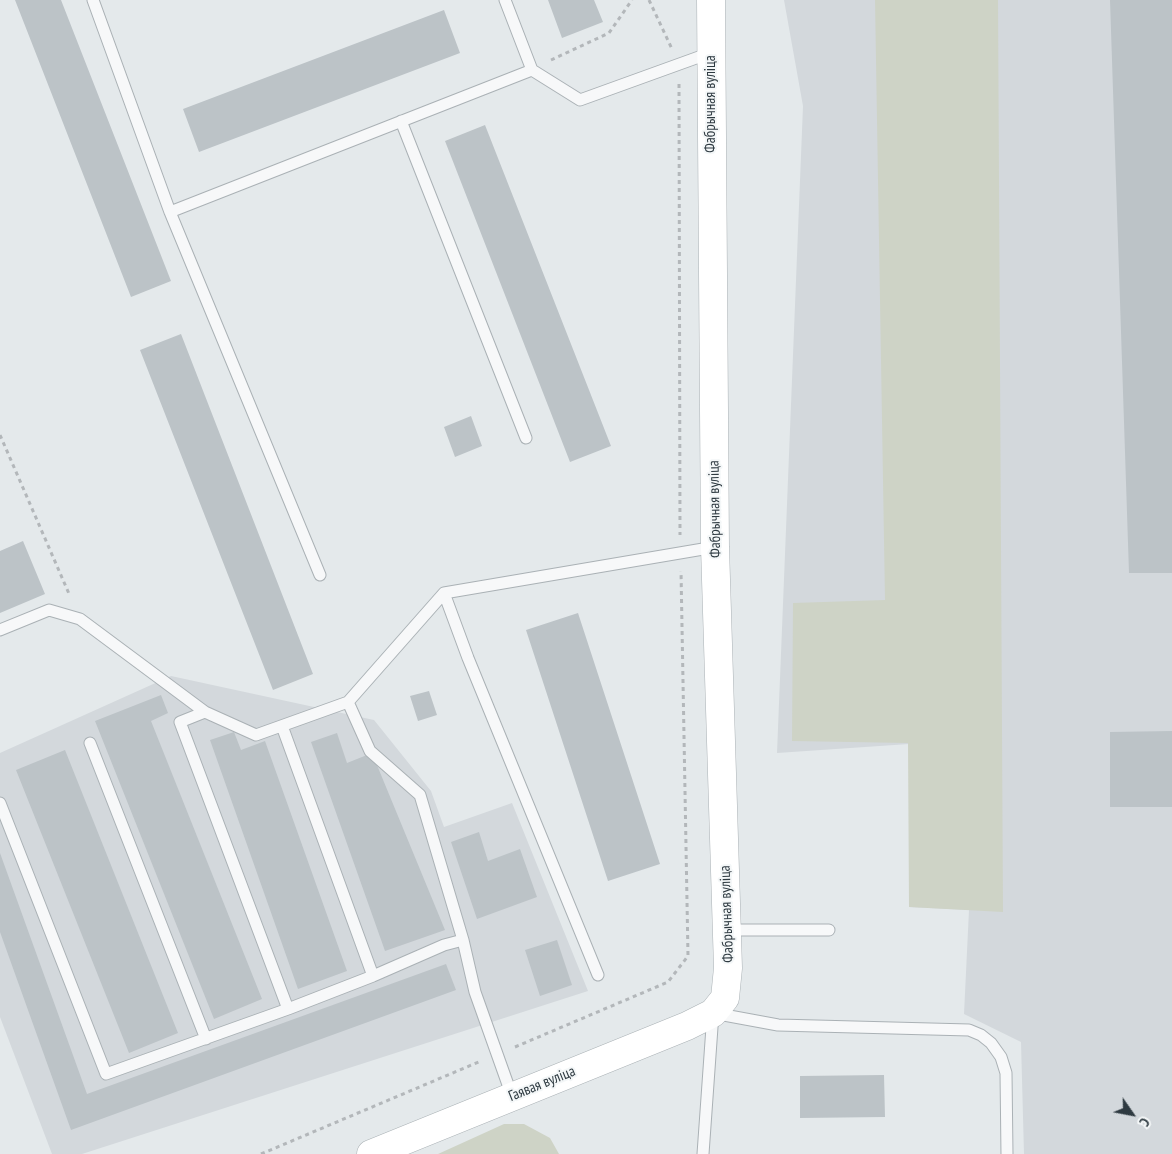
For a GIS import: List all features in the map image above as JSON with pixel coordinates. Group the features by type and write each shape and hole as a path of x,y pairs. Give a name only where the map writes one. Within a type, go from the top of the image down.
{"main road":[{"name":"Фабрычная вуліца","path":"711,0 715,547 728,968 725,998 713,1013"},
{"name":"Гаявая вуліца","path":"370,1154 399,1148 512,1096 687,1026 713,1013"}],"lane":[{"path":"93,0 170,212 320,575"},
{"path":"505,0 532,70 580,100 710,53"},
{"path":"170,212 532,70"},
{"path":"401,121 526,438"},
{"path":"0,630 49,610 80,619 206,712 256,735 348,702 444,593 715,547"},
{"path":"444,593 468,658 598,975"},
{"path":"348,702 370,751 420,795 463,940 476,992 512,1096"},
{"path":"206,712 180,722 288,1009"},
{"path":"282,726 373,976"},
{"path":"90,742 206,1039"},
{"path":"0,803 106,1074 288,1009 373,976 444,945 463,940"},
{"path":"727,930 829,930"},
{"path":"703,1154 713,1013 778,1025 969,1030 981,1035 991,1043 1001,1057 1006,1073 1007,1154"}],"path":[{"path":"532,70 609,33 632,0"},
{"path":"261,1154 668,982 688,956 680,553 679,64 648,0"},
{"path":"0,435 80,619"}],"shaded area":[{"path":"784,0 1172,0 1172,1154 1024,1154 1021,1042 964,1014 969,910 909,907 909,744 777,753 803,106"},
{"path":"875,0 998,0 1003,912 909,907 908,743 792,741 793,603 885,600"},
{"path":"171,676 374,720 431,791 444,827 512,803 588,991 82,1154 52,1154 0,1017 0,753"},
{"path":"504,1124 524,1124 550,1138 559,1154 438,1154"}],"building":[{"path":"15,0 61,0 171,281 131,297"},
{"path":"548,0 594,0 603,22 562,38"},
{"path":"1110,0 1172,0 1172,573 1129,573"},
{"path":"444,10 460,53 199,152 183,109"},
{"path":"485,125 611,446 570,462 445,141"},
{"path":"181,334 313,674 273,690 140,350"},
{"path":"471,416 482,446 455,457 444,427"},
{"path":"23,541 45,594 0,613 0,551"},
{"path":"578,613 660,864 608,881 526,630"},
{"path":"429,691 437,715 418,721 410,696"},
{"path":"161,695 168,713 151,721 262,999 214,1019 95,721"},
{"path":"1172,731 1172,807 1110,807 1110,732"},
{"path":"234,732 241,750 265,741 347,971 298,989 210,740"},
{"path":"337,733 347,763 372,753 445,930 385,951 311,742"},
{"path":"65,750 178,1033 129,1053 16,770"},
{"path":"479,832 488,861 520,849 537,897 477,919 451,842"},
{"path":"0,853 87,1094 446,964 456,990 71,1130 0,932"},
{"path":"557,940 572,985 540,996 525,950"},
{"path":"884,1075 885,1117 800,1118 800,1076"}]}
